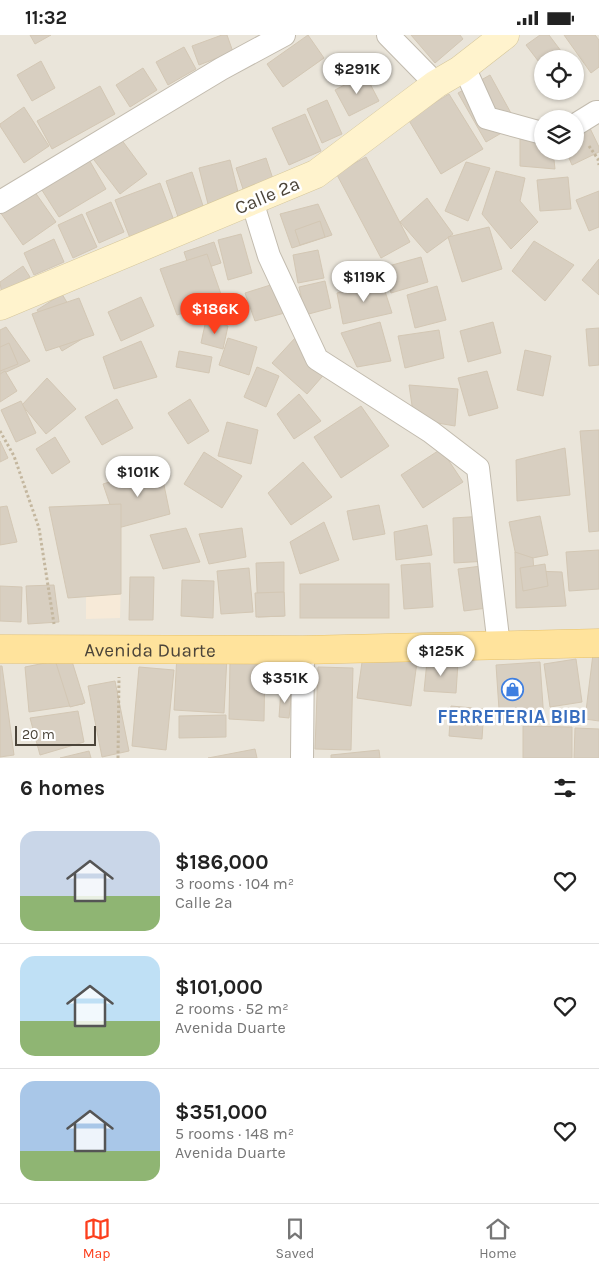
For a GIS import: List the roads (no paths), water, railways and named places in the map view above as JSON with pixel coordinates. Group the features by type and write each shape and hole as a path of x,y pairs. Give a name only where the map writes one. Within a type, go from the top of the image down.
{"main road":[{"name":"Calle 2ª","path":"0,306 316,174 505,35"},
{"name":"Avenida Duarte","path":"0,649 304,650 599,643"}],"street":[{"path":"0,202 221,69 284,35"},
{"path":"388,35 436,84"},
{"path":"464,67 486,118 534,131"},
{"path":"584,119 599,112"},
{"path":"252,201 269,256 317,359 430,432 478,468 499,646"},
{"path":"302,758 304,650"}],"place":[{"name":"FERRETERIA BIBI","path":"512,690"}]}
